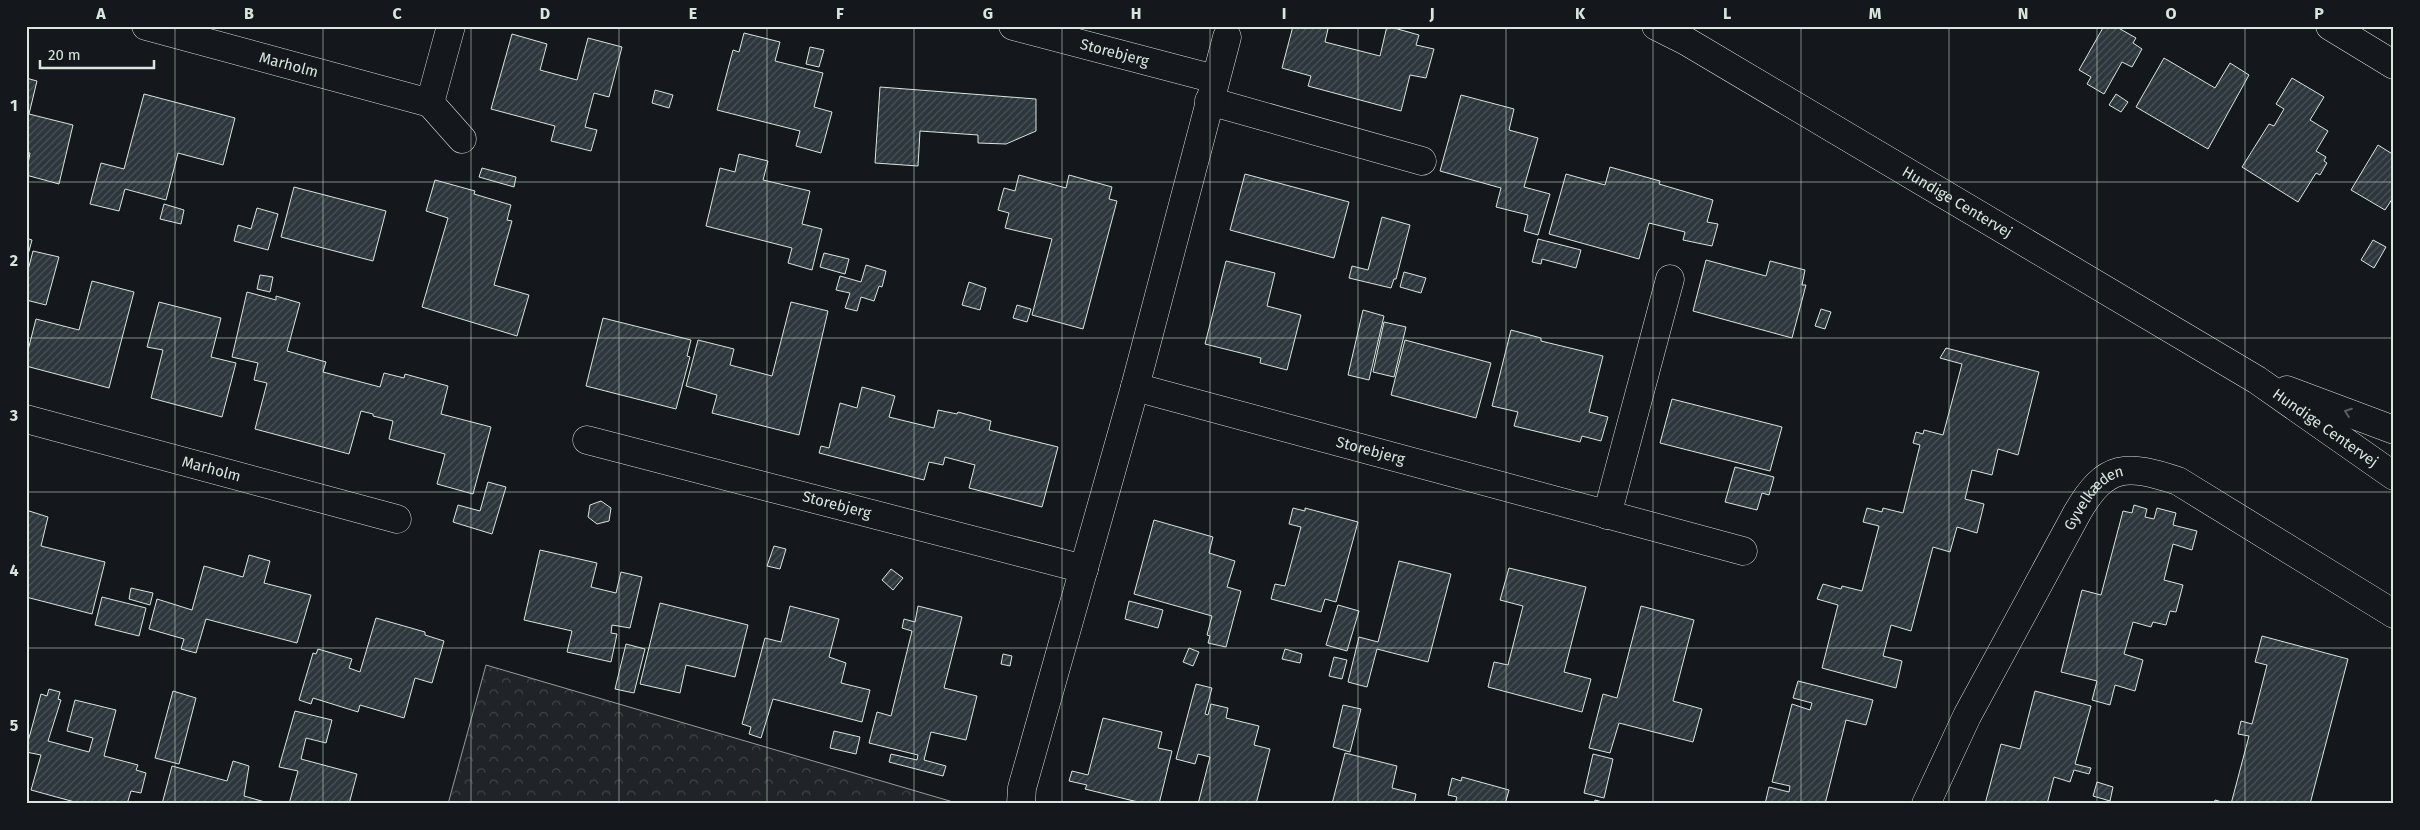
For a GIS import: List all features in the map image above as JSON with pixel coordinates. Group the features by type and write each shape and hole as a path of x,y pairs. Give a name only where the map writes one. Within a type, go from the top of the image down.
{"street":[{"name":"Marholm","path":"146,26 430,103"},
{"path":"451,26 430,103 462,139"},
{"name":"Storebjerg","path":"1014,26 1422,161"},
{"name":"Hundige Centervej","path":"1656,26 1694,46 2257,380 2394,476"},
{"path":"2330,26 2394,65"},
{"path":"1021,804 1022,788 1134,387 1227,37"},
{"path":"1607,514 1670,279"},
{"name":"Hundige Centervej","path":"2257,380 2394,430"},
{"name":"Storebjerg","path":"1134,387 1743,551"},
{"name":"Marholm","path":"26,419 397,519"},
{"name":"Storebjerg","path":"587,440 1084,569"},
{"name":"Gyvelkæden","path":"1926,804 1967,716 2072,521 2088,493 2104,477 2126,470 2143,471 2178,481 2394,614"}],"green space":[{"path":"486,665 960,804 448,804"}],"building":[{"path":"1293,26 1319,26 1328,29 1325,42 1380,56 1387,26 1419,35 1416,45 1434,49 1426,78 1410,75 1401,111 1308,86 1311,76 1282,68"},
{"path":"2104,26 2115,26 2136,38 2133,43 2142,49 2132,67 2122,62 2104,94 2087,84 2091,77 2079,70"},
{"path":"744,33 780,42 775,61 823,73 814,107 832,112 821,153 796,146 800,131 717,110 733,50 739,52"},
{"path":"512,34 547,44 540,70 577,80 588,38 622,47 609,97 594,93 585,127 597,130 591,151 551,141 555,126 491,109"},
{"path":"810,47 824,50 819,67 806,64"},
{"path":"2164,58 2215,88 2230,63 2249,75 2208,149 2136,107"},
{"path":"26,78 37,81 29,114 73,125 59,184 26,175 30,153 26,152"},
{"path":"2292,78 2324,97 2310,120 2328,131 2316,151 2326,157 2324,161 2327,163 2320,175 2316,173 2298,202 2242,167 2269,124 2274,126 2284,109 2276,104"},
{"path":"880,87 1036,99 1036,131 1006,144 978,143 978,135 920,131 918,166 875,163"},
{"path":"655,90 673,95 669,108 652,103"},
{"path":"144,94 235,118 223,165 178,153 166,200 125,189 119,211 90,204 101,163 124,169"},
{"path":"2116,94 2128,102 2121,112 2109,105"},
{"path":"1461,95 1514,109 1509,130 1538,138 1524,187 1550,194 1538,235 1524,231 1528,215 1496,207 1501,188 1440,171"},
{"path":"2378,145 2394,155 2394,196 2385,210 2351,190"},
{"path":"739,154 768,161 763,180 810,191 802,224 822,229 812,270 788,263 792,248 706,226 720,168 735,172"},
{"path":"1610,167 1660,181 1659,184 1713,200 1707,222 1718,224 1712,246 1683,240 1685,232 1649,223 1639,259 1549,234 1566,174 1605,185"},
{"path":"482,168 516,177 514,187 479,177"},
{"path":"1245,174 1349,202 1334,258 1230,230"},
{"path":"1019,175 1066,188 1069,175 1112,187 1109,199 1117,201 1083,329 1032,315 1052,239 1005,228 1009,213 998,210 1004,188 1015,191"},
{"path":"435,180 475,191 474,194 511,205 507,220 512,221 494,285 529,295 517,336 422,307 448,218 426,211"},
{"path":"294,187 386,211 373,261 281,237"},
{"path":"164,204 184,210 181,224 160,219"},
{"path":"257,208 278,214 268,250 234,241 238,225 251,229"},
{"path":"1382,217 1410,225 1396,279 1394,279 1391,288 1349,278 1352,266 1368,270"},
{"path":"26,238 32,240 26,262"},
{"path":"1538,239 1581,250 1576,268 1542,259 1541,264 1532,262"},
{"path":"2373,240 2386,247 2374,268 2361,260"},
{"path":"33,251 59,257 46,305 26,300 26,278"},
{"path":"824,253 849,259 845,274 820,267"},
{"path":"1706,260 1766,276 1770,261 1805,270 1802,285 1806,285 1792,338 1693,311"},
{"path":"1226,261 1275,273 1267,306 1301,315 1287,370 1260,363 1261,358 1205,344"},
{"path":"866,265 886,271 882,287 879,286 874,301 861,297 857,311 845,308 850,293 836,290 840,276 861,282"},
{"path":"1404,272 1426,278 1421,293 1400,287"},
{"path":"260,275 273,277 270,292 257,289"},
{"path":"92,281 134,292 109,388 26,366 26,358 36,319 79,330"},
{"path":"969,282 986,288 980,310 962,305"},
{"path":"247,292 276,300 276,296 300,303 287,351 326,362 323,372 380,387 384,373 404,378 405,374 448,386 441,414 491,427 473,494 437,484 445,454 389,439 393,421 373,416 373,414 361,411 349,454 255,429 267,383 254,380 258,363 232,357"},
{"path":"159,302 221,318 211,357 236,363 222,417 151,398 163,350 147,347"},
{"path":"791,302 828,311 799,435 712,413 717,395 686,386 698,340 734,349 730,365 772,376"},
{"path":"1017,305 1031,309 1027,322 1013,318"},
{"path":"1821,309 1831,312 1825,329 1815,326"},
{"path":"1363,310 1384,316 1369,380 1348,375"},
{"path":"603,318 691,340 687,356 690,357 676,409 586,386"},
{"path":"1384,322 1406,327 1394,377 1373,372"},
{"path":"1511,330 1541,338 1541,341 1603,356 1589,412 1608,417 1601,441 1582,436 1580,442 1514,426 1518,412 1492,406"},
{"path":"1405,340 1491,363 1476,418 1391,395"},
{"path":"1946,348 2039,372 2018,455 1998,449 1992,475 1972,470 1965,499 1984,504 1977,533 1957,527 1950,552 1933,547 1911,631 1891,625 1883,656 1902,661 1896,688 1822,668 1838,605 1817,599 1823,584 1841,589 1842,586 1862,591 1879,526 1863,522 1867,508 1882,512 1883,508 1903,513 1920,445 1913,443 1916,432 1923,434 1924,430 1943,435 1962,364 1940,358"},
{"path":"862,387 895,396 889,417 934,428 938,410 957,414 958,412 991,421 989,430 1058,447 1042,507 969,488 975,465 945,457 943,465 929,462 924,480 819,453 821,446 829,448 840,403 857,408"},
{"path":"1672,399 1782,427 1770,471 1660,443"},
{"path":"1735,467 1774,477 1769,495 1762,493 1757,510 1725,502"},
{"path":"488,482 506,487 492,534 453,522 458,505 480,511"},
{"path":"601,501 611,508 609,521 597,524 588,517 590,505"},
{"path":"2134,505 2147,509 2145,517 2154,519 2157,508 2176,513 2173,525 2197,531 2192,550 2173,544 2164,580 2183,585 2176,612 2170,611 2166,625 2153,622 2151,627 2133,622 2124,654 2143,660 2135,691 2115,685 2110,705 2092,700 2097,681 2061,672 2082,590 2101,595 2123,511 2132,513"},
{"path":"1293,508 1305,511 1305,508 1358,522 1336,602 1325,599 1321,612 1271,599 1275,584 1285,586 1301,527 1289,524"},
{"path":"26,510 48,517 41,546 105,562 92,614 26,597"},
{"path":"1154,520 1213,537 1209,553 1235,561 1227,587 1241,591 1226,647 1208,643 1210,636 1207,635 1212,616 1134,594"},
{"path":"774,546 786,549 780,569 767,566"},
{"path":"540,550 597,563 591,587 616,593 621,572 642,577 630,628 612,625 611,633 617,634 611,662 567,652 572,631 524,620"},
{"path":"249,555 270,561 264,583 311,595 297,643 206,619 196,653 181,649 184,639 149,629 157,599 192,610 204,566 243,577"},
{"path":"1399,561 1451,574 1428,662 1377,649 1367,687 1348,682 1359,637 1378,642"},
{"path":"1509,568 1586,587 1564,672 1591,679 1582,712 1488,687 1494,662 1508,665 1523,606 1500,600"},
{"path":"891,569 903,578 893,590 882,580"},
{"path":"131,588 153,593 150,605 129,599"},
{"path":"102,597 146,608 139,636 95,625"},
{"path":"1129,601 1163,610 1158,628 1125,619"},
{"path":"660,603 748,625 735,677 686,665 680,693 640,684"},
{"path":"1338,605 1359,611 1347,651 1326,645"},
{"path":"790,606 839,619 829,657 846,663 841,683 870,690 862,722 773,699 761,738 749,734 751,727 742,724 765,638 781,642"},
{"path":"918,606 962,617 944,688 977,696 966,740 931,732 924,760 946,766 943,776 889,762 891,754 917,760 918,755 869,743 877,712 891,716 912,631 902,628 904,619 915,622"},
{"path":"1641,606 1694,620 1673,701 1702,709 1693,742 1619,723 1610,753 1589,748 1603,694 1617,698"},
{"path":"376,618 425,632 425,635 444,641 432,683 415,678 404,718 360,705 358,712 313,698 311,704 299,700 313,653 316,654 318,649 352,659 349,668 360,672"},
{"path":"2262,636 2348,659 2310,804 2231,804 2249,736 2238,734 2241,721 2252,724 2267,665 2255,662"},
{"path":"626,644 645,649 634,693 615,689"},
{"path":"1189,648 1199,652 1193,666 1183,662"},
{"path":"1285,649 1302,654 1300,663 1282,659"},
{"path":"1003,654 1012,656 1010,666 1001,664"},
{"path":"1334,657 1347,660 1342,679 1329,676"},
{"path":"1798,681 1873,700 1866,725 1846,720 1825,804 1765,804 1769,787 1789,792 1790,786 1772,782 1792,704 1810,710 1812,703 1793,698"},
{"path":"1196,684 1212,688 1205,714 1208,715 1211,704 1228,708 1226,718 1259,726 1254,745 1270,749 1256,804 1198,804 1210,757 1198,754 1195,764 1176,759"},
{"path":"49,689 60,692 58,699 61,700 48,741 89,752 93,738 67,731 75,700 116,710 104,756 138,765 136,770 146,773 141,793 131,791 127,804 82,804 31,790 41,755 26,752 26,749 41,694 47,696"},
{"path":"173,691 196,698 179,764 155,758"},
{"path":"2035,691 2091,706 2075,764 2091,768 2089,774 2074,770 2070,782 2054,777 2047,804 1985,804 2001,744 2020,749"},
{"path":"1343,705 1361,709 1350,752 1333,747"},
{"path":"295,711 332,720 326,743 306,738 301,759 357,774 349,804 289,804 298,771 279,767"},
{"path":"1103,718 1162,732 1158,748 1172,751 1159,804 1146,804 1085,789 1087,785 1069,781 1072,771 1088,775"},
{"path":"834,731 860,737 856,754 830,748"},
{"path":"1345,753 1397,766 1392,788 1416,794 1414,804 1332,804"},
{"path":"1593,754 1613,759 1604,798 1584,793"},
{"path":"233,761 249,766 244,796 265,802 264,804 162,804 172,766 227,781"},
{"path":"1462,777 1509,790 1505,804 1455,804 1457,797 1448,795 1452,778 1461,781"},
{"path":"2097,782 2113,787 2110,801 2093,796"},
{"path":"1595,800 1610,804 1594,804"},
{"path":"2215,800 2229,804 2214,804"}]}
